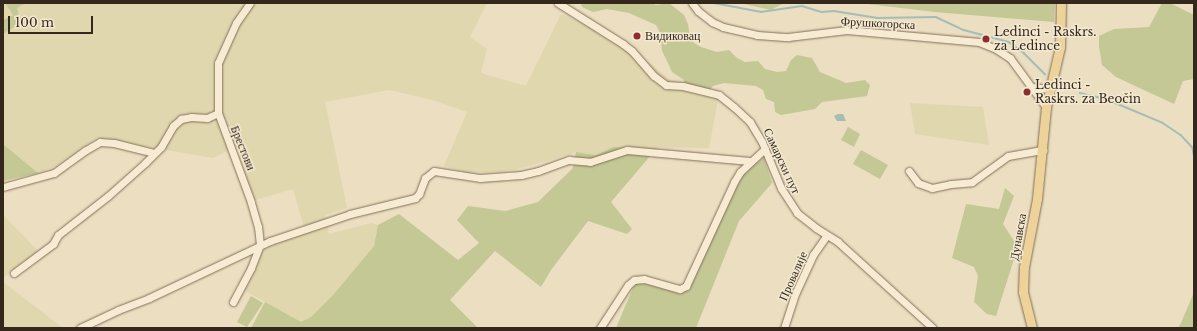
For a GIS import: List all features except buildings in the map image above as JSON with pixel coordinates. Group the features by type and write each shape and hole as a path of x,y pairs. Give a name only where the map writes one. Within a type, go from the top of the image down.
{"main road":[{"name":"Дунавска","path":"1032,328 1024,297 1023,283 1043,150 1046,107 1060,46 1061,3"}],"street":[{"name":"Брестови","path":"233,302 251,268 260,245 258,227 251,202 218,113 218,62 236,22 250,3"},
{"name":"Самарски пут","path":"558,3 623,44 632,51 654,76 666,85 683,86 719,95 734,107 750,122 765,148 781,188 797,213 858,259 933,328"},
{"name":"Фрушкогорска","path":"692,3 698,11 712,22 723,27 757,35 788,37 847,30 979,42 996,49 1010,58 1046,107"},
{"path":"1031,87 1050,90"},
{"path":"14,273 53,244 58,235 108,196 154,154 161,147 173,126 182,119 191,117 207,118 218,113"},
{"path":"3,188 54,173 100,142 154,154"},
{"path":"600,328 628,285 634,280 644,280 680,289 686,286 734,182 740,172 750,161 765,148"},
{"path":"80,328 118,310 150,298 260,245 300,229 415,198 419,194 425,178 434,171 480,178 521,175 538,172 569,160 590,162 626,150 750,161"},
{"path":"909,171 918,183 926,187 932,188 972,182 1008,156 1043,150"},
{"name":"Провалије","path":"784,328 796,292 813,255 827,235"}],"shaded area":[{"path":"3,3 5,3 13,15 3,20"},
{"path":"26,3 487,3 470,37 487,49 481,73 526,86 561,14 621,40 669,79 718,99 709,148 613,147 597,155 576,152 505,172 468,173 444,166 467,112 433,100 389,90 325,102 347,208 325,215 329,234 372,223 378,225 374,246 334,294 311,317 301,323 244,290 264,249 305,231 293,189 255,200 233,148 213,158 97,138 56,166 38,173 3,144 3,34 21,23 17,8"},
{"path":"910,103 983,107 989,145 915,134"},
{"path":"3,215 38,251 3,278"},
{"path":"3,282 63,328 3,328"}],"green space":[{"path":"5,3 26,3 17,8 21,23 3,34 3,20 13,15"},
{"path":"581,3 652,3 656,5 669,3 684,15 688,24 690,37 694,43 701,47 717,52 729,50 737,58 745,62 758,61 765,69 777,72 786,71 791,60 797,55 812,58 820,72 846,83 865,80 870,85 867,96 822,102 815,109 781,115 775,112 774,102 766,99 763,90 756,86 724,83 713,86 709,91 684,83 684,80 672,72 662,51 660,33 656,25 629,13 607,9 593,12 582,7"},
{"path":"740,3 784,3 771,10"},
{"path":"859,3 1055,3 1054,22 935,12"},
{"path":"1162,3 1170,3 1194,15 1194,79 1183,81 1174,104 1116,77 1102,65 1099,46 1099,36 1114,29 1149,27"},
{"path":"848,127 860,134 854,147 841,140"},
{"path":"3,144 38,173 3,181"},
{"path":"613,147 657,148 611,202 632,229 627,234 588,221 551,270 541,287 495,251 450,300 478,328 251,328 265,302 301,322 311,317 334,294 374,246 378,225 399,214 458,260 479,243 457,220 468,206 505,211 538,202 573,168 576,152 596,155"},
{"path":"861,150 888,165 880,179 853,164"},
{"path":"764,157 772,183 739,221 696,328 616,328 635,283 681,288 696,271 740,176"},
{"path":"1005,188 1014,196 1003,224 1014,241 1014,259 996,316 987,314 974,302 978,276 974,267 952,258 966,204 999,209"},
{"path":"1194,292 1194,328 1178,328 1181,323"},
{"path":"251,296 263,303 247,327 237,322"}],"water":[{"path":"843,114 846,121 837,121 834,116"}],"waterway":[{"path":"714,3 761,12 802,6 822,12 834,11 877,18 936,17 964,30 1009,42 1024,53 1045,74"},
{"path":"1058,84 1067,88"},
{"path":"1080,93 1106,99 1163,123 1181,135 1193,148 1194,154"}],"place":[{"name":"Видиковац","path":"637,36"},
{"name":"Ledinci - Raskrs. za Ledince","path":"986,39"},
{"name":"Ledinci - Raskrs. za Beočin","path":"1027,92"}]}
